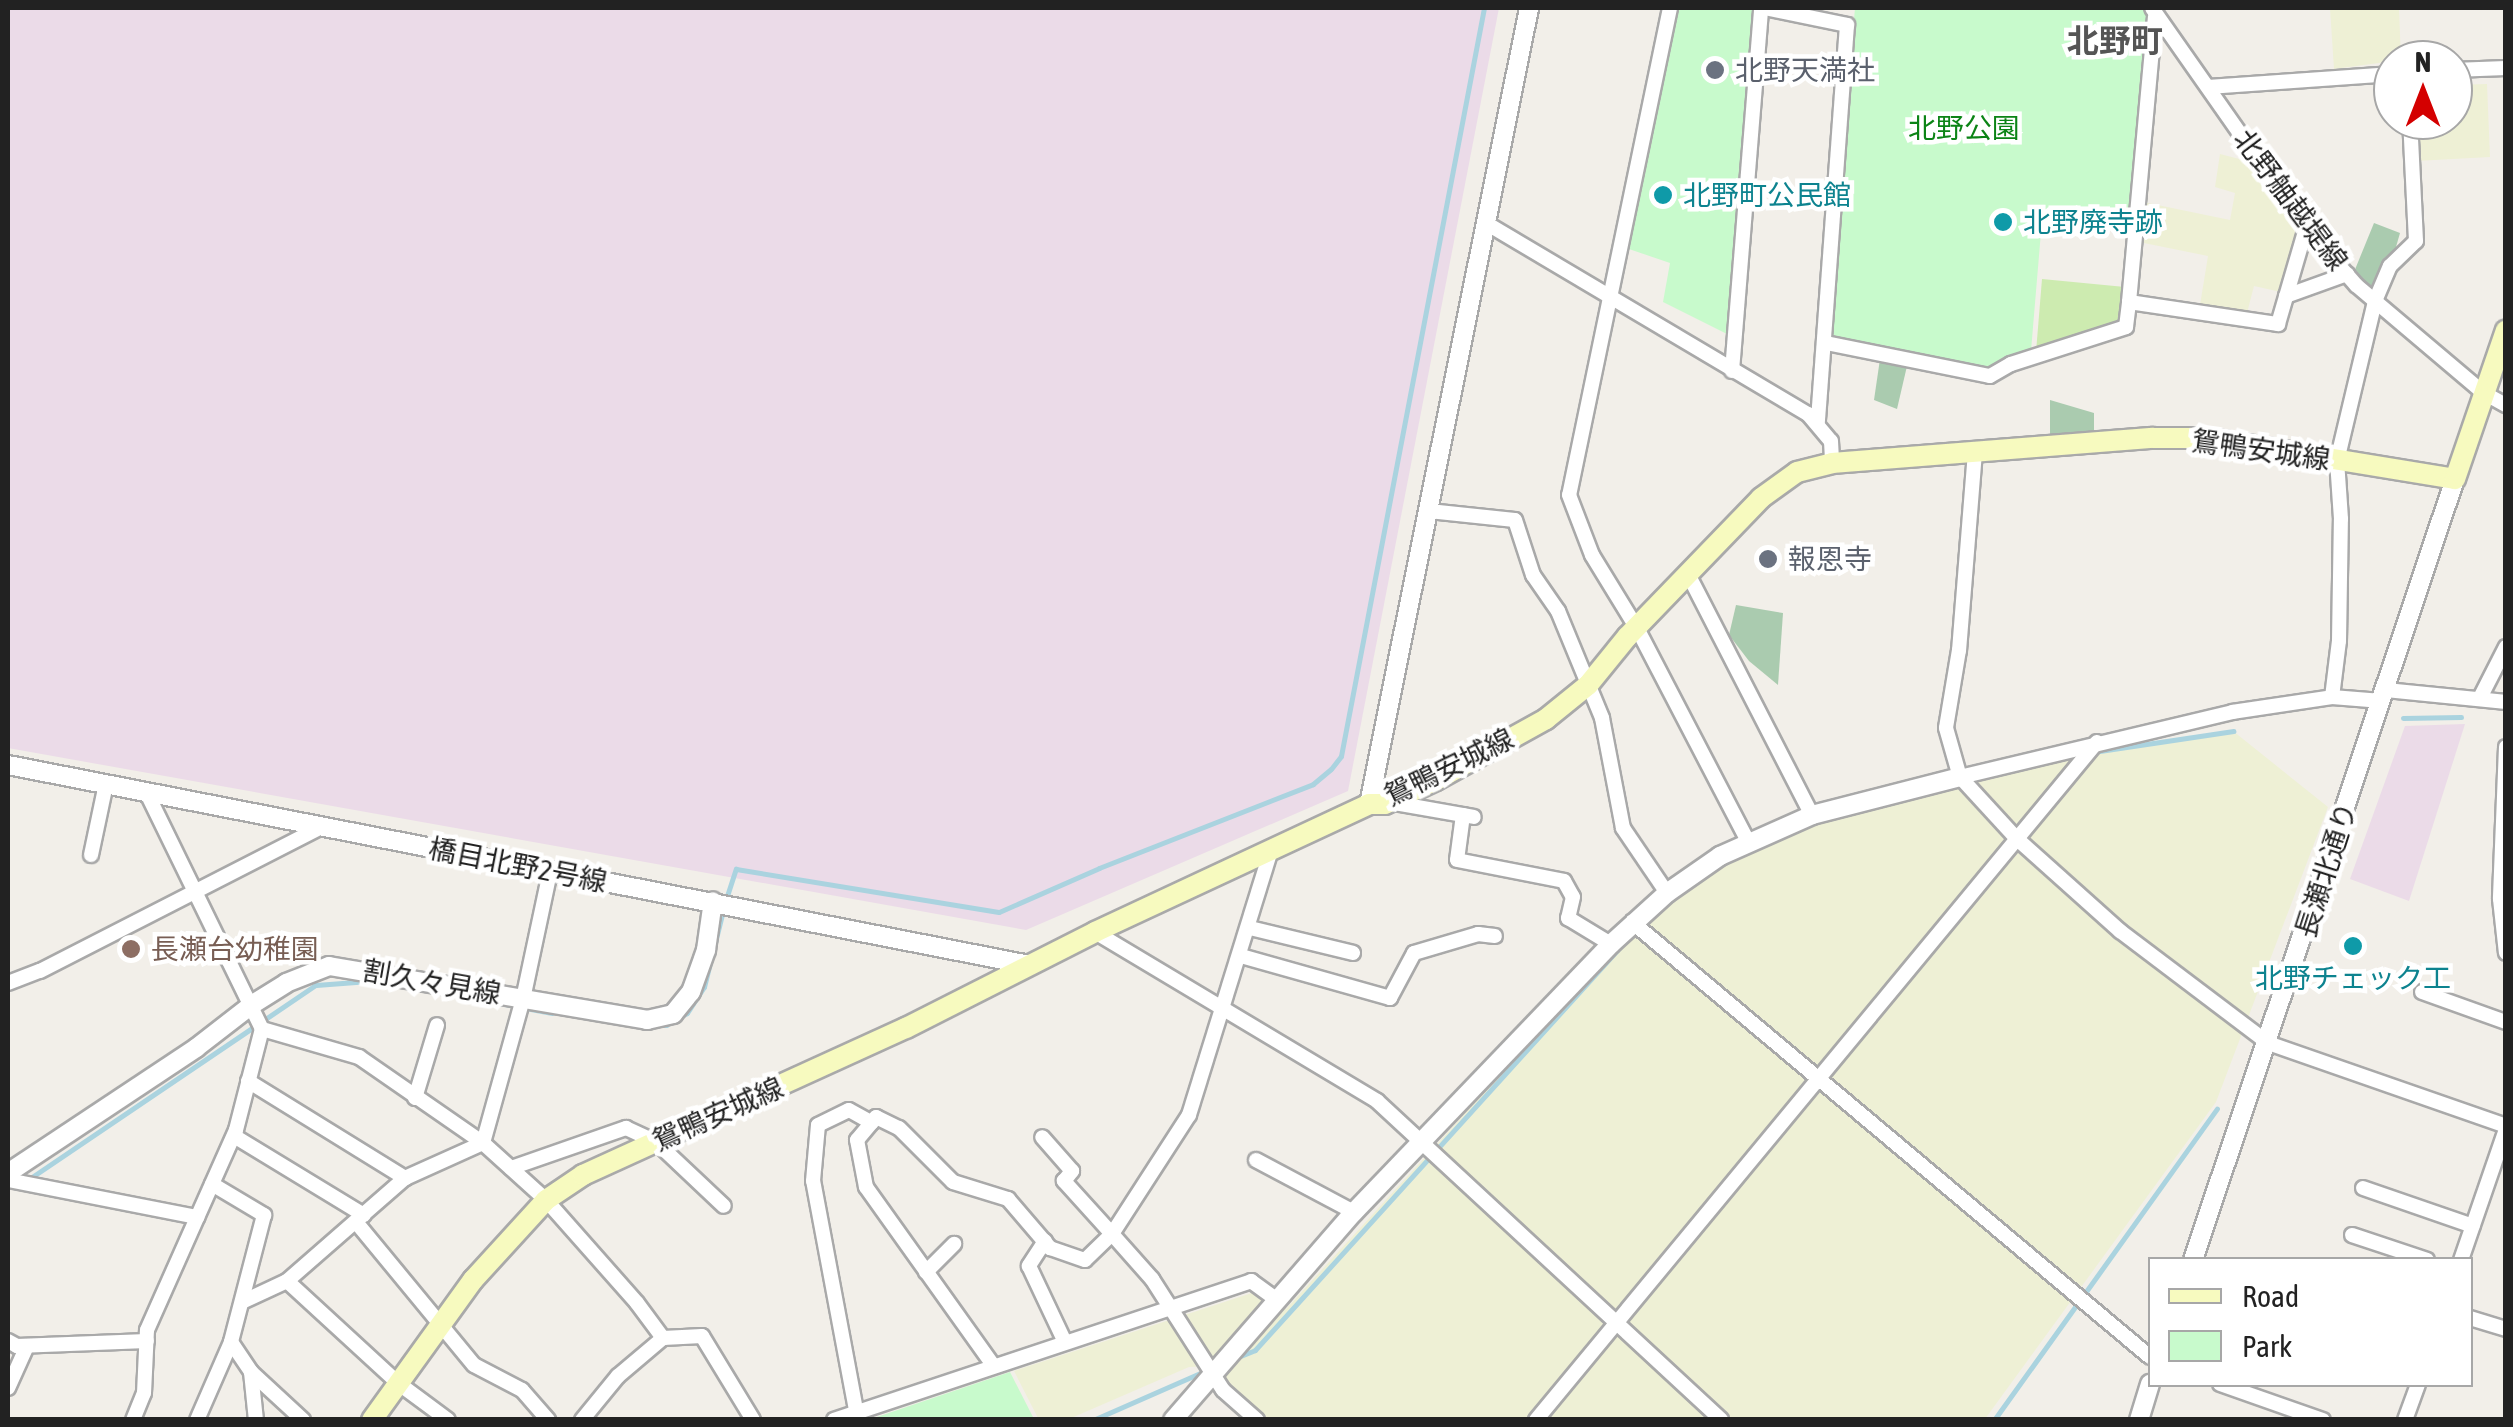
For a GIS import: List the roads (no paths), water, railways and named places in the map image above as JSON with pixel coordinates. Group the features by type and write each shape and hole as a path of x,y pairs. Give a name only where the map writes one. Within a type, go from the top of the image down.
{"main road":[{"path":"2455,479 2506,330"},
{"name":"鴛鴨安城線","path":"372,1420 473,1280 546,1200 583,1175 890,1035 1095,932 1379,803 1546,718 1588,685 1762,498 1797,472 1832,463 2153,438 2205,438 2455,479"}],"street":[{"path":"1529,8 1428,512 1379,803 1468,816 1457,860 1564,881 1573,897 1568,918 1611,944"},
{"path":"1670,8 1569,495 1592,555 1638,630 1748,841"},
{"path":"1732,372 1763,8 1807,12 1847,25 1818,422"},
{"path":"1826,343 1990,376 2011,364 2126,327 2154,12"},
{"name":"北野舳越堤線","path":"2154,12 2306,228 2347,274 2484,393 2506,405"},
{"path":"2473,69 2506,68"},
{"path":"2208,87 2373,75"},
{"path":"2332,697 2339,641 2342,518 2337,461 2374,301 2390,266 2416,242 2411,140"},
{"path":"1486,223 1818,422 1832,441 1832,463"},
{"path":"2129,302 2278,324 2306,228"},
{"path":"2286,296 2347,274"},
{"path":"1974,452 1959,650 1946,728 1960,777 2016,838 2120,932 2268,1043 2506,1127 2462,1257"},
{"name":"長瀬北通り","path":"2194,1257 2455,479"},
{"path":"1428,512 1515,520 1534,575 1558,611 1602,718 1623,828 1667,892"},
{"path":"1689,576 1812,815"},
{"path":"2480,696 2506,647"},
{"path":"1173,1420 1354,1212 1424,1144 1632,922 1667,892 1748,841 1812,815 2097,742 2232,712 2332,697 2480,696 2506,702"},
{"path":"1536,1420 2097,742"},
{"path":"2506,747 2500,899 2506,953"},
{"name":"橋目北野2号線","path":"8,765 1029,965"},
{"path":"90,855 106,784"},
{"path":"133,1420 144,1393 148,1330 234,1136 262,1029 146,791"},
{"path":"8,983 321,827"},
{"path":"994,1366 866,1187 857,1140 876,1118 899,1128 953,1182 1008,1199 1050,1248 1085,1260 1112,1234 1188,1115 1250,928 1271,850"},
{"path":"483,1143 523,999 550,872"},
{"name":"割久々見線","path":"8,1176 196,1048 253,1004 286,984 329,966 647,1020 673,1014 692,992 706,950 713,901"},
{"path":"1632,922 2148,1355"},
{"path":"1250,928 1354,953"},
{"path":"1095,932 1377,1100 1722,1420"},
{"path":"1240,956 1390,998 1414,953 1478,934 1495,936"},
{"path":"2422,992 2506,1022"},
{"path":"415,1098 437,1025"},
{"path":"262,1029 359,1057 483,1143 546,1200 663,1338"},
{"path":"248,1082 405,1178"},
{"path":"856,1410 813,1181 818,1125 849,1110 872,1123"},
{"path":"511,1168 626,1128 656,1142 724,1206"},
{"path":"234,1136 360,1218 474,1366 522,1390 548,1420"},
{"path":"1042,1137 1072,1171 1064,1181 1152,1279 1212,1375 1256,1420"},
{"path":"242,1302 287,1281 405,1178 483,1143"},
{"path":"1256,1160 1354,1212"},
{"path":"8,1176 198,1217"},
{"path":"197,1420 231,1342 264,1215 212,1184"},
{"path":"2362,1188 2472,1226"},
{"path":"2352,1235 2419,1257"},
{"path":"1045,1241 1028,1266 1065,1342"},
{"path":"926,1272 954,1244"},
{"path":"287,1281 398,1383 448,1420"},
{"path":"834,1420 1250,1281 1276,1300"},
{"path":"2473,1319 2506,1330"},
{"path":"582,1420 618,1376 663,1338 702,1336 754,1420"},
{"path":"8,1341 26,1346 148,1341"},
{"path":"231,1342 250,1372 303,1420"},
{"path":"8,1388 26,1346"},
{"path":"250,1372 256,1420"},
{"path":"2138,1420 2149,1387"},
{"path":"2229,1387 2323,1420"},
{"path":"2406,1420 2417,1387"}],"waterway":[{"path":"726,899 736,869 999,912 1313,784 1331,769 1341,756 1484,8"},
{"path":"2403,718 2461,717"},
{"path":"2093,752 2233,731"},
{"path":"657,1025 666,1025 687,1013 704,987 723,910"},
{"path":"1238,1357 1255,1350 1621,946"},
{"path":"26,1181 316,985 369,981"},
{"path":"499,1003 552,1013"},
{"path":"1994,1420 2217,1109"},
{"path":"1093,1420 1209,1369"}],"place":[{"name":"北野天満社","path":"1715,70"},
{"name":"北野町公民館","path":"1663,195"},
{"name":"北野廃寺跡","path":"2003,222"},
{"name":"報恩寺","path":"1768,559"},
{"name":"北野チェック工","path":"2353,946"},
{"name":"長瀬台幼稚園","path":"131,949"}],"district":[{"name":"北野町","path":"2115,41"}],"park label":[{"name":"北野公園","path":"1964,128"}]}
